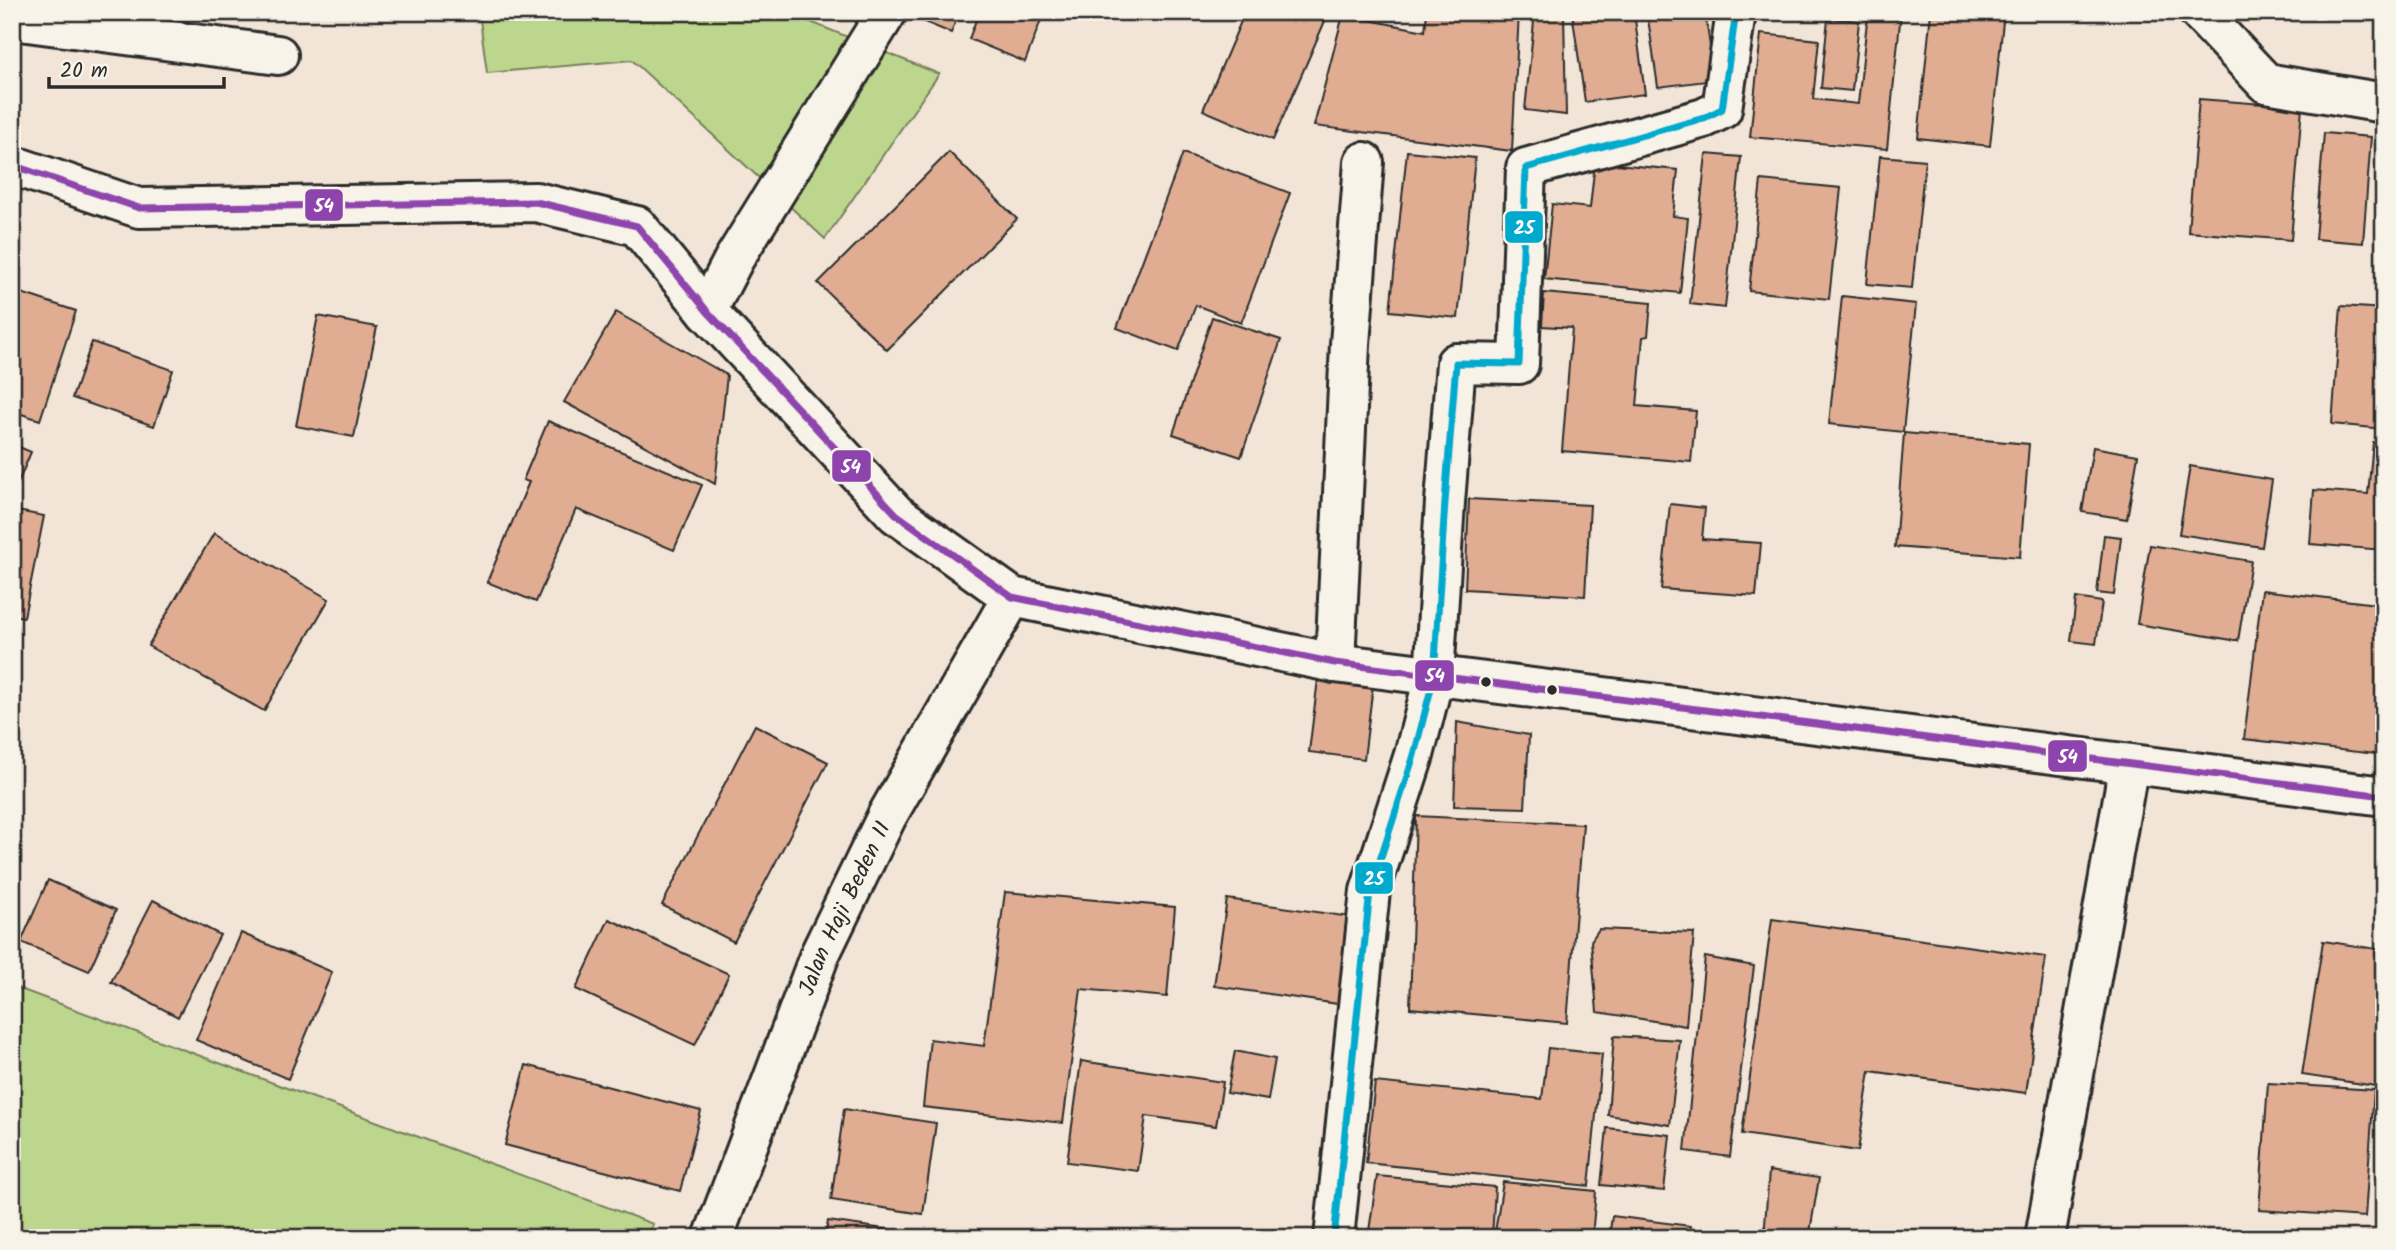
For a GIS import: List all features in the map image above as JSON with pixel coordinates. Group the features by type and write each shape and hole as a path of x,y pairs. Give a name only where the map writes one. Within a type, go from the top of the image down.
{"street":[{"path":"707,312 734,259 887,12"},
{"path":"1334,1238 1370,891 1414,755 1434,677 1456,363 1520,364 1526,168 1704,118 1723,109 1736,12"},
{"path":"2199,12 2266,83 2384,103"},
{"path":"12,20 278,55"},
{"path":"1335,663 1350,344 1364,162"},
{"path":"12,165 139,208 536,202 637,226 707,312 896,514 1012,597 1335,663 2384,796"},
{"name":"Jalan Haji Beden II","path":"713,1238 820,954 887,816 1012,597"},
{"path":"2045,1238 2129,764"}],"green space":[{"path":"479,12 786,12 939,74 825,239 632,60 487,73"},
{"path":"12,986 653,1224 646,1238 12,1238"}],"building":[{"path":"900,12 959,12 951,33"},
{"path":"979,12 1044,12 1025,62 969,39"},
{"path":"1245,12 1329,12 1273,140 1203,110"},
{"path":"1427,12 1519,12 1512,151 1314,126 1343,15 1425,31"},
{"path":"1535,12 1564,12 1566,115 1525,110"},
{"path":"1572,12 1634,12 1645,94 1585,102"},
{"path":"1647,12 1705,12 1715,80 1658,87"},
{"path":"1868,12 1901,12 1887,149 1750,137 1761,34 1819,40 1813,99 1858,104"},
{"path":"1931,12 2004,12 1990,146 1918,138"},
{"path":"1828,18 1859,21 1852,91 1821,88"},
{"path":"2199,99 2302,107 2291,240 2188,232"},
{"path":"2324,133 2371,137 2363,243 2315,239"},
{"path":"1407,151 1475,158 1458,318 1390,311"},
{"path":"949,152 1017,219 887,350 818,283"},
{"path":"1183,153 1290,193 1241,323 1196,305 1178,351 1117,328"},
{"path":"1706,154 1741,157 1725,308 1690,304"},
{"path":"1880,156 1925,160 1912,288 1867,284"},
{"path":"1595,162 1678,170 1673,216 1688,218 1680,293 1544,279 1552,204 1590,208"},
{"path":"1761,180 1841,188 1829,299 1749,291"},
{"path":"12,290 76,311 40,420 12,411"},
{"path":"1544,293 1651,303 1648,336 1643,337 1637,406 1696,411 1691,462 1562,451 1572,328 1542,326"},
{"path":"1842,296 1916,304 1903,432 1829,424"},
{"path":"2341,306 2384,309 2384,429 2332,424"},
{"path":"616,312 727,375 715,484 564,402"},
{"path":"318,316 377,327 354,437 296,426"},
{"path":"1212,317 1281,340 1241,457 1173,434"},
{"path":"92,342 173,370 154,426 72,398"},
{"path":"548,421 702,485 674,550 576,509 536,602 487,582 529,482 523,480"},
{"path":"1904,433 2029,444 2020,557 1895,547"},
{"path":"2373,442 2384,443 2384,550 2310,544 2314,490 2368,494"},
{"path":"12,444 31,452 12,497"},
{"path":"2093,447 2138,455 2127,519 2082,512"},
{"path":"2190,466 2272,480 2262,547 2179,534"},
{"path":"1469,499 1590,505 1585,596 1465,589"},
{"path":"1670,504 1705,508 1702,539 1761,543 1756,596 1661,589"},
{"path":"12,510 44,516 24,617 12,615"},
{"path":"214,533 329,599 264,711 148,646"},
{"path":"2104,535 2121,537 2114,595 2097,593"},
{"path":"2150,545 2251,561 2238,641 2137,624"},
{"path":"2262,590 2384,605 2384,755 2244,739"},
{"path":"2076,598 2102,602 2096,644 2071,641"},
{"path":"1319,671 1374,677 1364,759 1309,752"},
{"path":"1457,722 1529,735 1525,808 1454,806"},
{"path":"755,725 828,762 734,942 662,905"},
{"path":"1416,816 1583,824 1567,1023 1410,1008"},
{"path":"48,880 116,910 89,971 21,942"},
{"path":"1005,892 1175,907 1167,997 1081,989 1063,1123 923,1107 930,1039 984,1046"},
{"path":"1227,899 1364,919 1352,1006 1214,986"},
{"path":"153,900 220,935 178,1017 111,982"},
{"path":"609,919 729,974 695,1045 576,989"},
{"path":"1772,919 2046,957 2026,1093 1870,1071 1858,1151 1742,1134"},
{"path":"1599,929 1694,933 1686,1026 1597,1012 1591,941"},
{"path":"241,933 332,972 288,1079 196,1040"},
{"path":"2323,941 2384,950 2384,1038 2376,1086 2302,1075"},
{"path":"1705,957 1754,966 1730,1157 1685,1151"},
{"path":"1614,1036 1680,1040 1670,1125 1608,1115"},
{"path":"1548,1048 1602,1054 1589,1186 1366,1163 1375,1082 1542,1099"},
{"path":"1235,1051 1275,1059 1268,1100 1227,1093"},
{"path":"1081,1061 1223,1082 1216,1126 1146,1116 1138,1171 1067,1162"},
{"path":"526,1065 701,1111 680,1191 505,1145"},
{"path":"2268,1083 2374,1090 2365,1217 2259,1210"},
{"path":"844,1109 936,1123 923,1214 831,1200"},
{"path":"1607,1128 1670,1135 1664,1191 1601,1185"},
{"path":"1769,1171 1819,1178 1809,1238 1764,1238"},
{"path":"1377,1176 1495,1187 1492,1238 1368,1238"},
{"path":"1503,1182 1596,1191 1592,1238 1494,1238"},
{"path":"1612,1216 1691,1226 1689,1238 1609,1238"},
{"path":"828,1221 942,1237 942,1238 825,1238"},
{"path":"2367,1233 2384,1235 2384,1238 2366,1238"}],"transit line":[{"name":"25","path":"1334,1238 1370,891 1414,755 1434,677 1456,363 1519,364 1526,168 1704,118 1722,109 1736,12"},
{"name":"54","path":"12,165 139,208 536,202 637,226 707,311 896,514 1012,597 1335,663 2384,796"}]}
